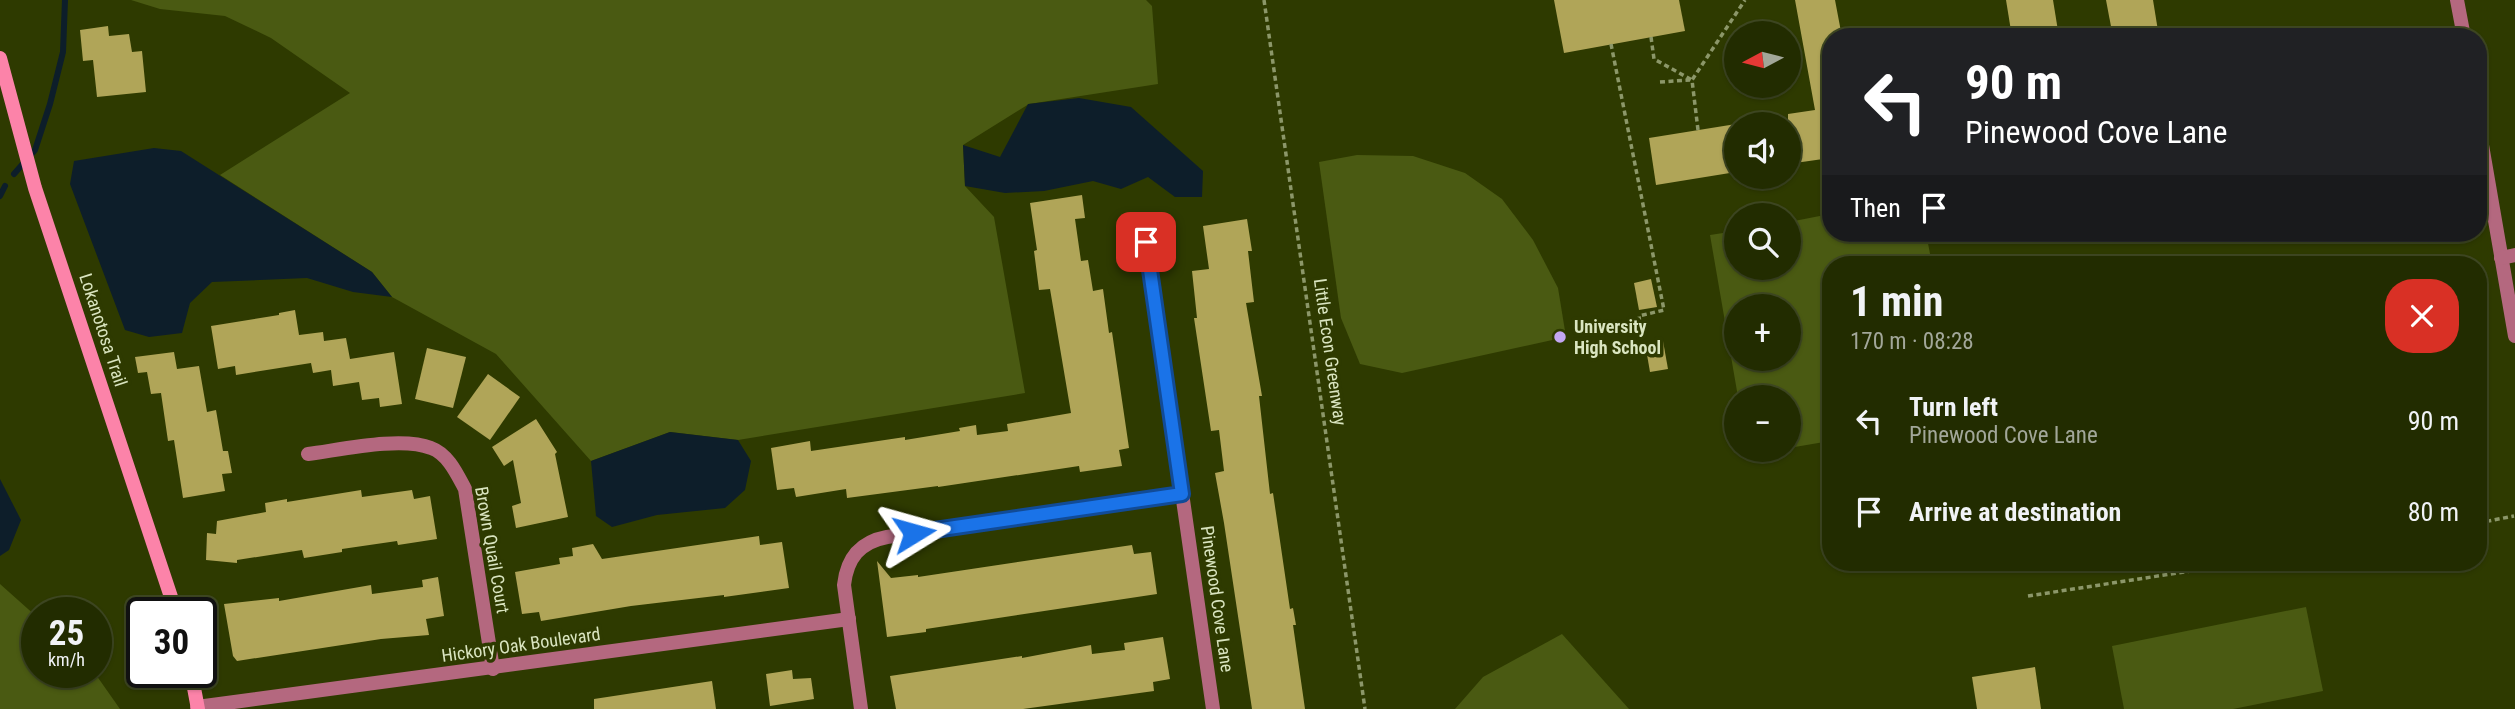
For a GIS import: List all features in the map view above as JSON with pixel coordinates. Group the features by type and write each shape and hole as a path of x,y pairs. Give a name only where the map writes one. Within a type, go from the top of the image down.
{"street":[{"path":"2457,0 2462,28"},
{"name":"Lokanotosa Trail","path":"0,58 36,188 171,597"},
{"path":"2487,162 2508,256 2515,336"},
{"name":"Pinewood Cove Lane","path":"1146,242 1213,709"},
{"name":"Brown Quail Court","path":"307,454 400,443 432,448 452,464 465,489 492,669"},
{"path":"861,709 844,585 852,556 864,545 877,538 1182,494"},
{"name":"Hickory Oak Boulevard","path":"197,708 849,619"},
{"path":"194,688 197,708"}],"path":[{"name":"Little Econ Greenway","path":"1264,0 1365,709"},
{"path":"1698,130 1692,80 1745,0"},
{"path":"1651,37 1654,59 1692,80"},
{"path":"1611,44 1664,310 1639,316 1643,351"},
{"path":"1660,82 1692,80"},
{"path":"2487,521 2514,516"},
{"path":"2028,596 2190,571"}],"green space":[{"path":"131,0 1146,0 1152,6 1158,84 1029,104 963,145 965,186 994,217 1025,393 738,440 670,432 591,461 496,354 392,297 372,272 220,175 350,93 271,38 225,16 160,9"},
{"path":"1357,155 1413,156 1465,173 1502,199 1533,240 1558,288 1566,337 1402,373 1360,364 1341,318 1319,162"},
{"path":"1822,216 1822,242 1928,242 1930,256 1822,256 1822,442 1801,446 1801,385 1736,385 1734,371 1801,371 1801,294 1724,294 1724,316 1710,235 1724,233 1724,280 1801,280 1801,220"},
{"path":"0,584 21,603 21,688 105,688 120,709 0,709"},
{"path":"2306,607 2323,691 2233,709 2124,709 2112,646"},
{"path":"1562,634 1629,709 1455,709 1483,677"}],"water":[{"path":"1079,98 1131,107 1203,171 1202,197 1175,197 1148,177 1121,189 1093,181 1044,191 1005,193 965,186 963,145 1000,157 1028,104"},
{"path":"154,148 181,151 372,272 392,297 353,292 307,278 212,282 190,303 182,333 149,337 125,330 70,184 74,161"},
{"path":"670,432 738,440 751,461 745,490 725,508 657,515 612,527 596,516 591,461"},
{"path":"0,479 21,520 9,550 0,556"}],"building":[{"path":"1554,0 1679,0 1685,31 1564,53"},
{"path":"1795,0 1835,0 1840,28 1822,28 1822,159 1801,162 1801,112 1815,110 1801,21"},
{"path":"2006,0 2053,0 2058,28 2011,28"},
{"path":"2106,0 2153,0 2158,28 2111,28"},
{"path":"108,26 109,36 129,34 132,52 142,51 146,92 97,97 93,60 83,61 80,30"},
{"path":"1724,126 1724,174 1656,185 1649,138"},
{"path":"1082,195 1085,218 1075,219 1081,261 1088,260 1093,291 1103,289 1109,333 1112,332 1129,448 1119,450 1122,466 1080,472 1079,466 847,498 846,489 796,497 794,488 777,490 771,448 810,441 811,451 905,437 905,440 960,431 959,428 976,425 977,435 1008,431 1007,424 1071,413 1050,289 1039,290 1034,251 1037,250 1030,203"},
{"path":"1247,219 1252,251 1248,251 1254,302 1246,303 1262,396 1259,396 1270,494 1273,493 1290,609 1293,608 1296,625 1293,625 1305,709 1252,709 1215,473 1224,471 1219,430 1211,431 1194,318 1197,318 1192,271 1209,269 1203,226"},
{"path":"1651,279 1657,307 1639,310 1634,283"},
{"path":"295,310 299,335 323,332 324,341 346,338 350,359 394,352 402,404 380,407 379,398 362,400 359,382 333,386 331,370 313,373 311,363 236,375 235,366 218,369 211,326"},
{"path":"1663,341 1668,369 1650,372 1645,343"},
{"path":"427,348 466,357 453,408 415,399"},
{"path":"174,352 177,369 199,366 207,412 216,410 223,451 228,451 232,473 222,474 225,491 183,498 174,440 168,441 161,393 151,394 147,372 138,373 135,357"},
{"path":"488,374 520,397 490,440 457,417"},
{"path":"536,419 557,452 555,454 568,517 516,528 512,506 521,503 513,460 504,466 492,447"},
{"path":"361,490 362,497 412,490 414,499 430,496 437,539 398,545 397,541 304,558 302,550 237,560 237,563 206,560 207,533 216,534 217,521 266,512 265,503"},
{"path":"759,536 760,545 782,542 789,588 631,606 541,621 539,612 522,614 515,572 560,564 559,558 573,556 572,548 593,544 602,559"},
{"path":"1132,545 1134,554 1151,552 1157,594 887,637 877,561 891,578 918,577"},
{"path":"438,577 444,616 426,619 429,635 381,639 237,661 233,656 224,604 279,598 279,601 371,585 372,594 423,587 422,580"},
{"path":"1163,637 1170,679 1153,682 1154,691 1023,709 896,709 890,676 1022,658 1091,645 1092,654 1125,650 1124,643"},
{"path":"2035,667 2041,709 1977,709 1972,677"},
{"path":"792,670 793,679 811,678 814,699 770,706 766,674"},
{"path":"712,681 716,709 594,709 594,699"}],"waterway":[{"path":"14,174 35,150 50,104 63,52 65,0"},
{"path":"0,196 5,186"}],"place":[{"name":"University High School","path":"1560,337"}],"route":[{"path":"914,533 1182,494 1146,242"}]}
